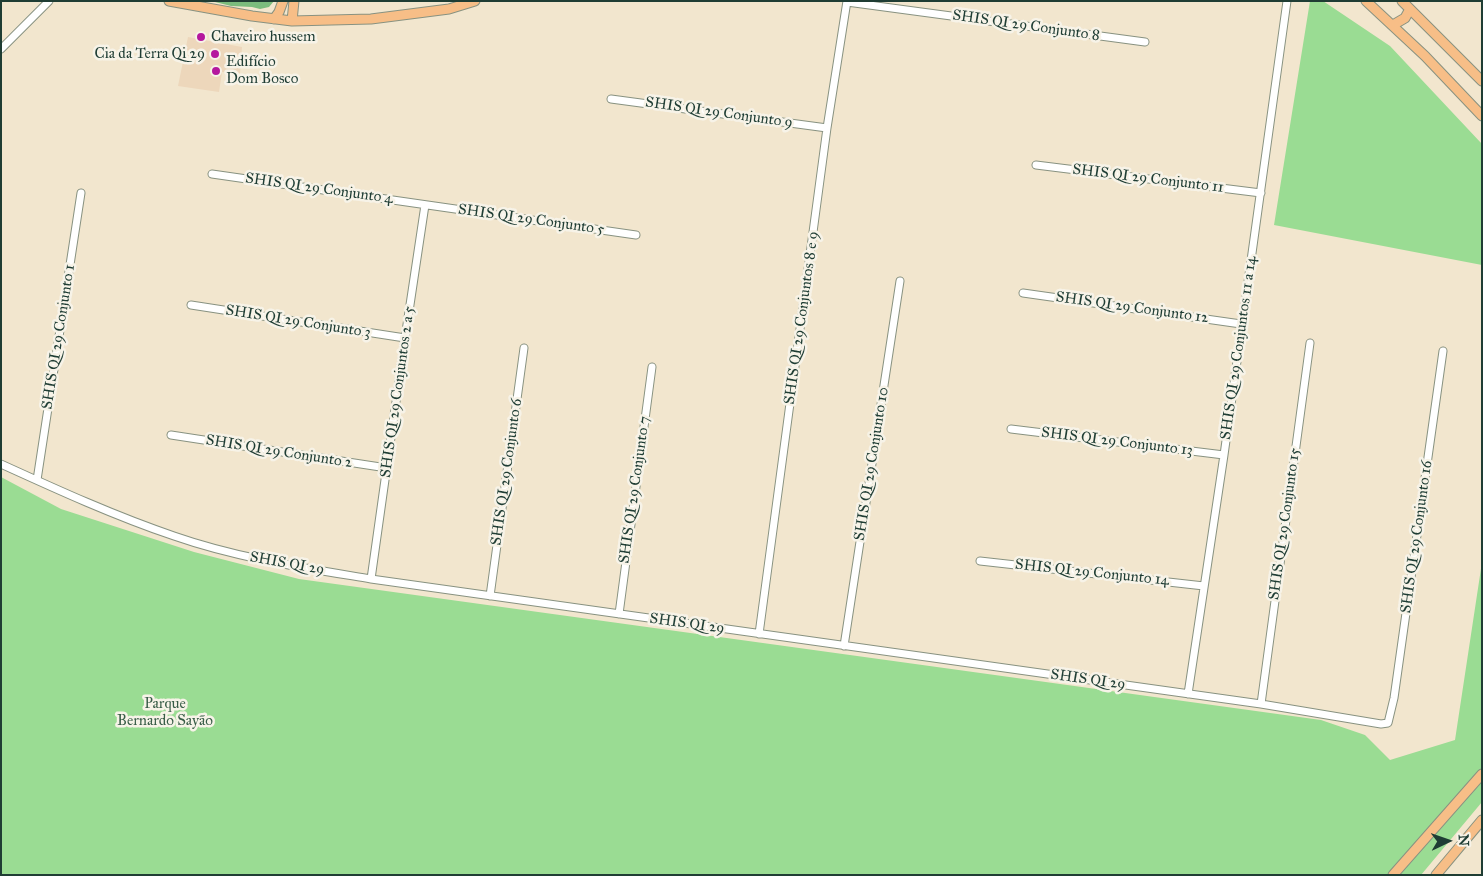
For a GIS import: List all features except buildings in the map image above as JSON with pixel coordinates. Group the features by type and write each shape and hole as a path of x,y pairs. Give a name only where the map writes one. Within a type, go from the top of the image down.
{"main road":[{"path":"169,1 274,20 292,21 371,19 449,9 474,1"},
{"path":"274,20 283,1"},
{"path":"292,21 294,1"},
{"path":"1366,1 1425,56 1482,116"},
{"path":"1402,1 1482,81"},
{"path":"1393,25 1405,18 1410,9"},
{"path":"1393,875 1482,774"},
{"path":"1436,875 1482,820"}],"street":[{"path":"1,49 49,1"},
{"name":"SHIS QI 29 Conjuntos 11 a 14","path":"1188,694 1224,455 1287,1"},
{"name":"SHIS QI 29 Conjunto 8","path":"847,2 1145,42"},
{"name":"SHIS QI 29 Conjuntos 8 e 9","path":"759,634 847,2"},
{"name":"SHIS QI 29 Conjunto 9","path":"611,99 828,128"},
{"name":"SHIS QI 29 Conjunto 11","path":"1036,165 1261,193"},
{"name":"SHIS QI 29 Conjunto 4","path":"212,174 425,205"},
{"name":"SHIS QI 29 Conjunto 1","path":"37,480 80,193"},
{"name":"SHIS QI 29 Conjunto 5","path":"425,205 636,235"},
{"name":"SHIS QI 29 Conjuntos 2 a 5","path":"371,580 425,205"},
{"name":"SHIS QI 29 Conjunto 10","path":"844,646 900,281"},
{"name":"SHIS QI 29 Conjunto 12","path":"1023,293 1241,324"},
{"name":"SHIS QI 29 Conjunto 3","path":"191,305 405,338"},
{"name":"SHIS QI 29 Conjunto 15","path":"1260,704 1310,343"},
{"name":"SHIS QI 29 Conjunto 6","path":"490,596 524,348"},
{"name":"SHIS QI 29 Conjunto 16","path":"1388,722 1394,698 1443,351"},
{"name":"SHIS QI 29 Conjunto 7","path":"619,614 652,367"},
{"name":"SHIS QI 29 Conjunto 13","path":"1011,429 1224,455"},
{"name":"SHIS QI 29 Conjunto 2","path":"171,435 387,468"},
{"name":"SHIS QI 29","path":"1,464 106,511 174,537 245,557 371,580 1260,704 1365,722 1381,724 1388,722"},
{"name":"SHIS QI 29 Conjunto 14","path":"980,561 1204,586"}],"shaded area":[{"path":"188,37 242,47 240,73 222,72 219,92 178,86"}],"green space":[{"path":"211,1 274,1 269,7 260,9 231,6"},
{"path":"1310,1 1323,1 1390,46 1482,144 1482,265 1274,225"},
{"name":"Parque Bernardo Sayão","path":"1,477 61,509 194,552 299,579 1321,720 1365,735 1390,760 1455,740 1482,562 1482,802 1421,875 1,875"}],"place":[{"name":"Chaveiro hussem","path":"201,37"},
{"name":"Cia da Terra Qi 29","path":"215,54"},
{"name":"Edifício Dom Bosco","path":"216,71"}]}
